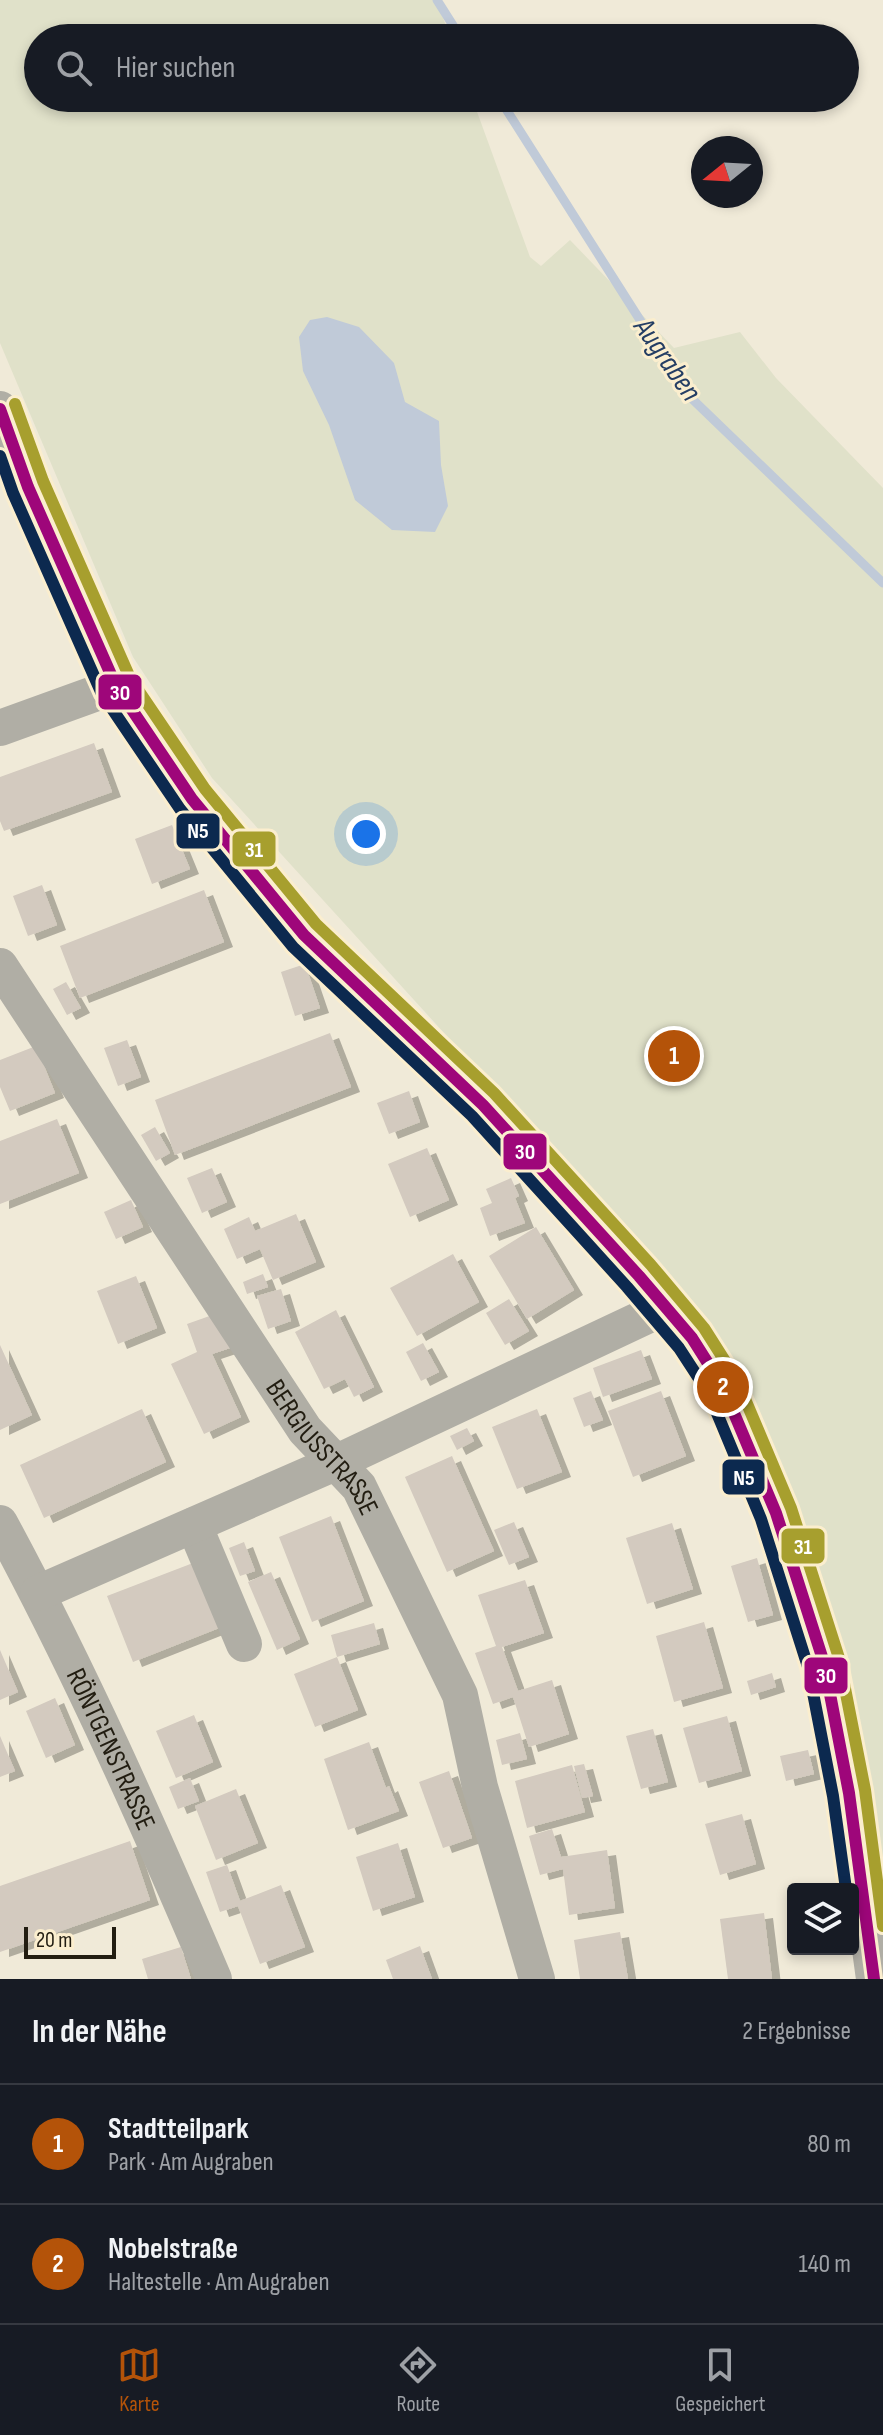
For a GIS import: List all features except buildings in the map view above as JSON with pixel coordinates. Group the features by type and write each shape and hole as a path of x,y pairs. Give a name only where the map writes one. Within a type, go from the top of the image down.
{"street":[{"path":"0,409 28,487 116,686 192,799 304,935 483,1105 666,1307 692,1338 723,1387 776,1513 824,1663 849,1793 874,1979"},
{"path":"0,728 116,686"},
{"name":"BERGIUSSTRASSE","path":"0,966 305,1430 359,1487 460,1695 480,1787 537,1979"},
{"path":"38,1593 335,1463 666,1307"},
{"name":"RÖNTGENSTRASSE","path":"0,1523 82,1680 148,1823 214,1979"},
{"path":"194,1525 244,1644"}],"green space":[{"path":"0,0 437,0 445,24 24,24 24,112 477,112 530,257 541,266 570,240 674,348 740,332 776,378 883,488 883,1864 832,1617 718,1334 212,778 133,657 0,343"}],"water":[{"path":"327,317 359,327 394,363 405,402 439,421 441,465 448,506 435,532 392,530 355,500 329,425 303,371 299,337 310,320"}],"waterway":[{"name":"Augraben","path":"437,0 452,24"},
{"name":"Augraben","path":"508,112 687,394 883,583"}],"transit line":[{"name":"31","path":"15,404 43,481 130,678 205,789 316,924 494,1093 651,1265 704,1328 737,1380 791,1508 839,1658 865,1790 883,1926"},
{"name":"30","path":"0,409 28,487 116,686 192,799 304,935 483,1105 639,1276 692,1338 723,1387 776,1513 824,1663 849,1793 874,1979"},
{"name":"N5","path":"0,456 13,493 102,694 180,809 293,947 472,1116 627,1287 679,1348 709,1394 761,1519 808,1667 833,1796 845,1883"}],"place":[{"name":"Stadtteilpark","path":"674,1056"},
{"name":"Nobelstraße","path":"723,1387"}]}
